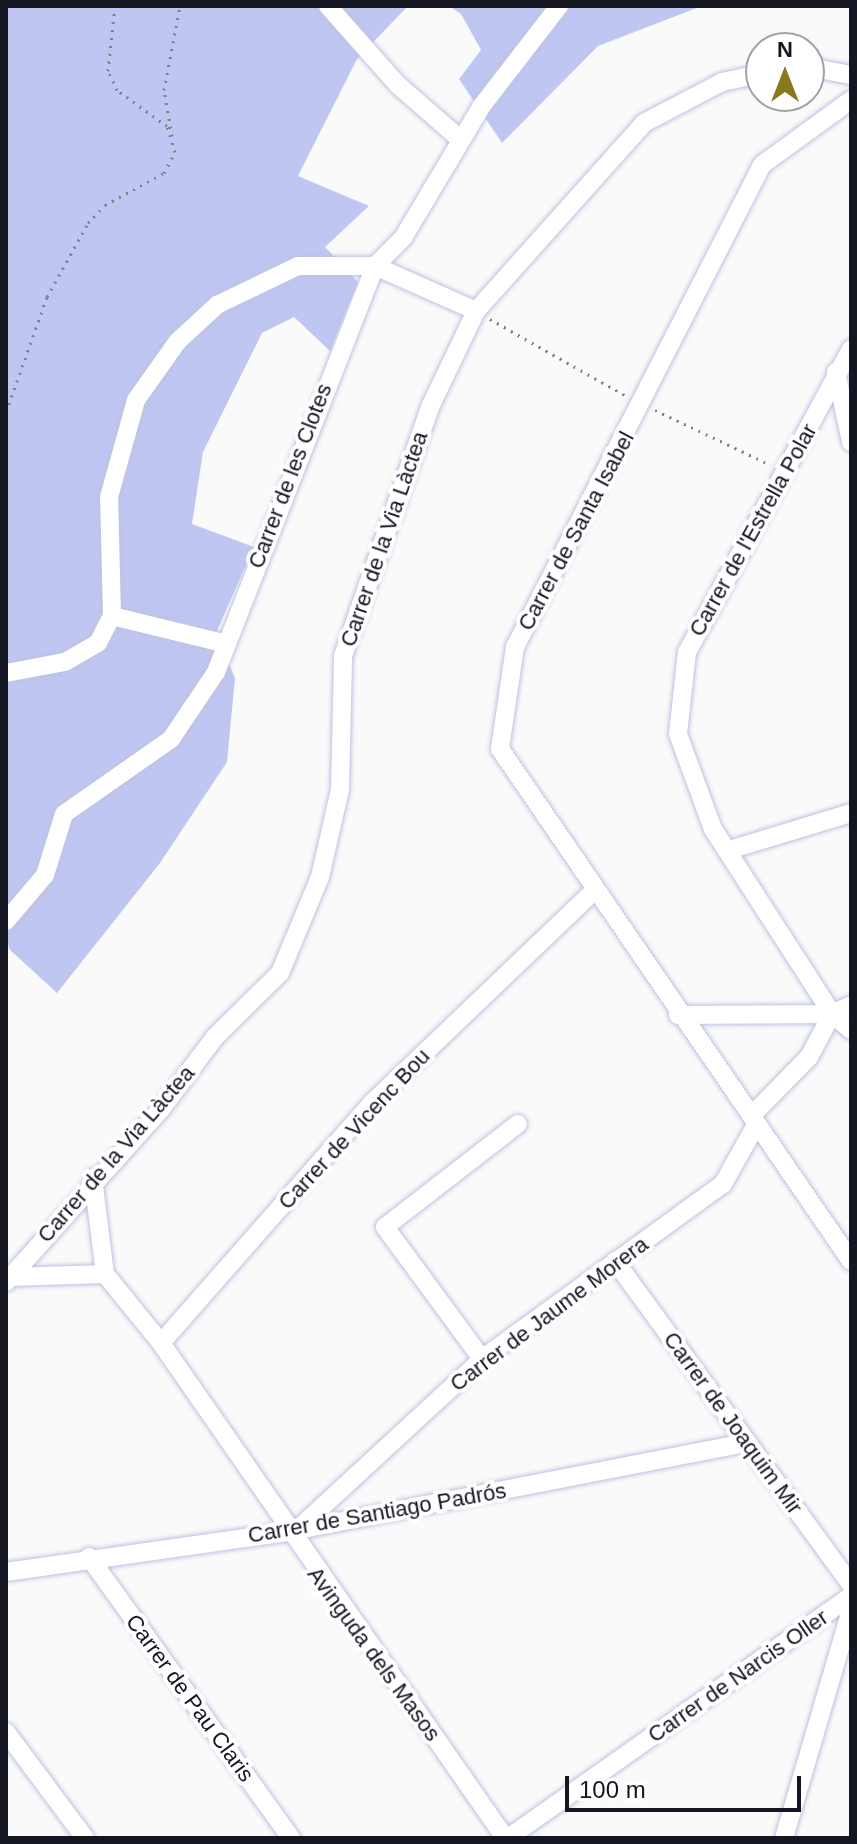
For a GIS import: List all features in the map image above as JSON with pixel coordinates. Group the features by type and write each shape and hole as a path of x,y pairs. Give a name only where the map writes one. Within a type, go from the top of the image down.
{"street":[{"path":"328,6 388,75 460,139"},
{"name":"Carrer de les Clotes","path":"6,921 45,875 64,814 171,739 216,672 223,643 375,266 403,238 460,139 559,6"},
{"path":"825,70 851,75"},
{"name":"Carrer de la Via Làctea","path":"8,1280 93,1178 280,973 320,877 340,790 343,656 431,405 476,311 644,123 722,82 745,77"},
{"name":"Carrer de Santa Isabel","path":"851,100 762,165 515,647 500,749 592,893 755,1119 851,1261"},
{"path":"6,673 65,662 98,643 112,616 109,497 136,400 178,341 217,305 298,266 375,266 476,311"},
{"name":"Carrer de l'Estrella Polar","path":"851,349 687,652 678,734 713,829 832,1014 851,1030"},
{"path":"836,372 851,442"},
{"path":"112,616 223,643"},
{"path":"729,850 851,813"},
{"name":"Carrer de Vicenc Bou","path":"161,1343 373,1102 592,893"},
{"path":"678,1015 832,1014 851,1005"},
{"name":"Carrer de Jaume Morera","path":"292,1531 482,1359 723,1184 755,1119 809,1057 832,1014"},
{"path":"482,1359 385,1227 518,1124"},
{"path":"8,1280 105,1274 93,1178"},
{"name":"Carrer de Joaquim Mir","path":"615,1261 851,1585"},
{"name":"Avinguda dels Masos","path":"105,1274 161,1343 506,1838"},
{"name":"Carrer de Santiago Padrós","path":"6,1572 89,1557 292,1531 747,1443"},
{"name":"Carrer de Pau Claris","path":"89,1557 291,1838"},
{"name":"Carrer de Narcis Oller","path":"506,1838 851,1596"},
{"path":"784,1838 851,1611"},
{"path":"6,1732 13,1757 85,1838"}],"path":[{"path":"115,6 108,71 117,90 167,126 175,152"},
{"path":"6,412 47,297 88,223 105,205 164,173 175,152 164,90 180,6"}],"shaded area":[{"path":"6,6 408,6 357,59 298,176 369,206 325,247 358,282 330,351 294,317 262,333 203,452 192,524 254,547 216,633 235,678 227,762 160,863 57,993 9,949 6,928"},
{"path":"449,6 702,6 598,46 502,143 459,79 481,50 461,14"}]}
